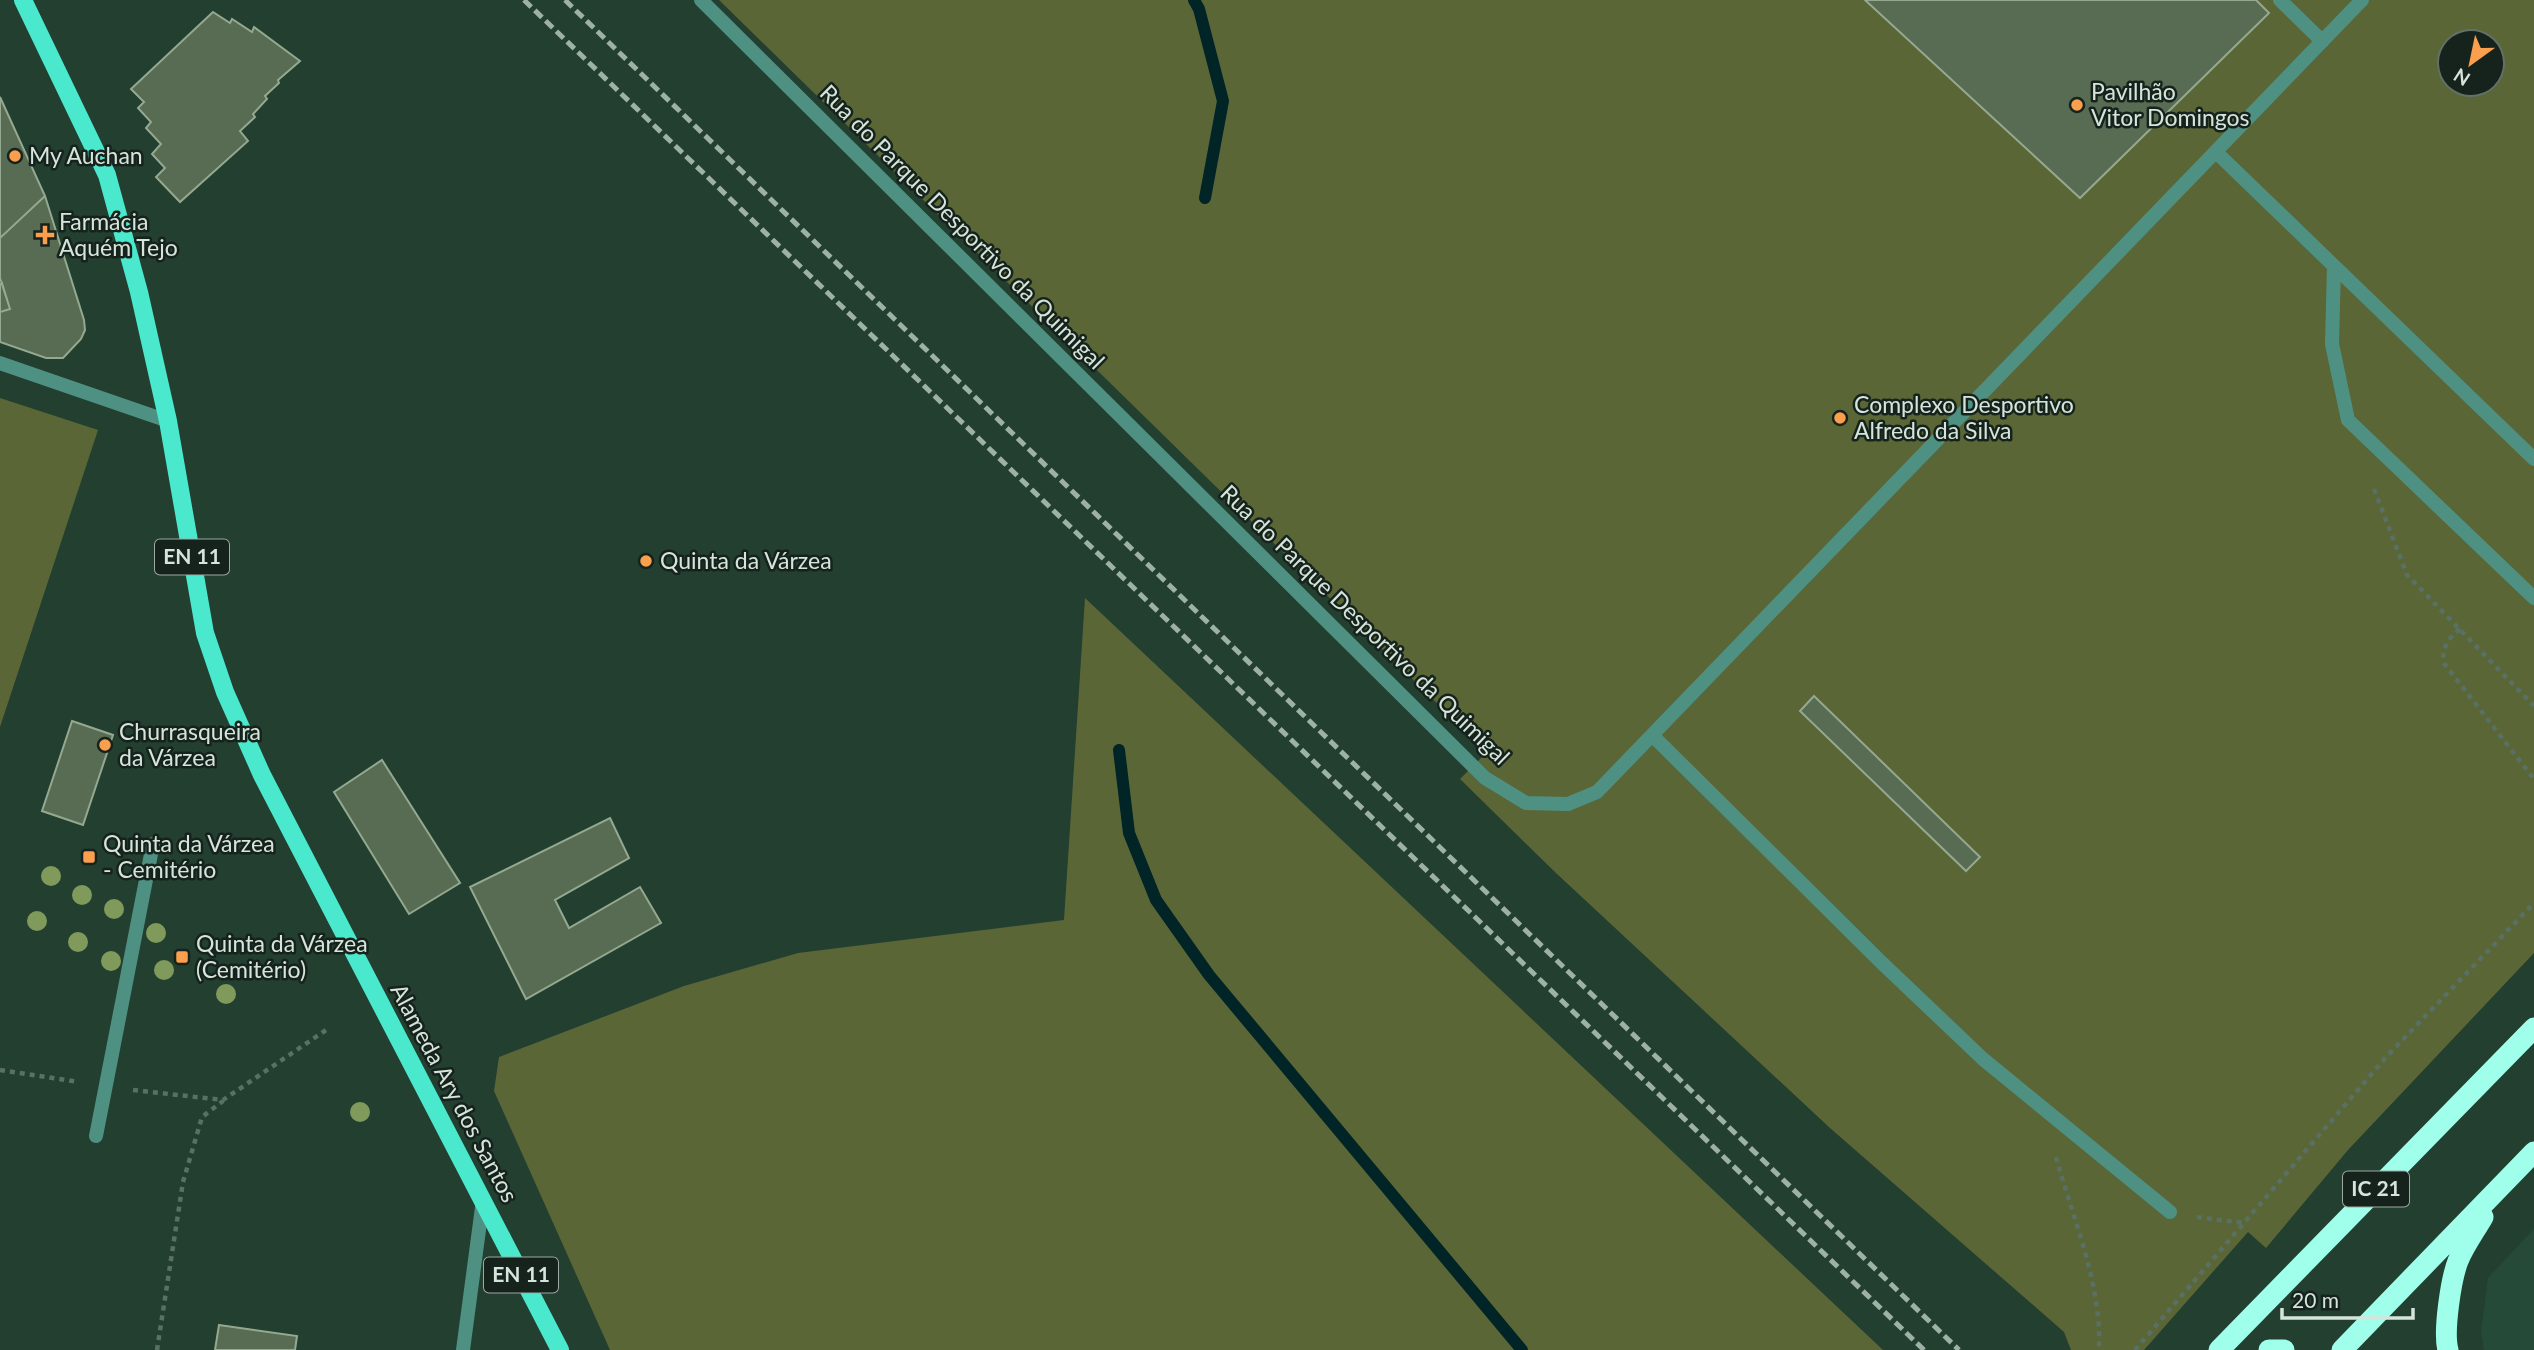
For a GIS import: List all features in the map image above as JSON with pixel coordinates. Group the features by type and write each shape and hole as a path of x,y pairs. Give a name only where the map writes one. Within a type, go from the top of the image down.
{"highway":[{"name":"IC 21","path":"2219,1350 2534,1028"},
{"path":"2342,1350 2534,1152"},
{"path":"2448,1350 2445,1341 2457,1262 2497,1191"},
{"path":"2269,1350 2284,1350"}],"main road":[{"name":"EN 11","path":"23,0 107,175 139,292 168,421"},
{"name":"Alameda Ary dos Santos","path":"168,421 205,632 225,692 262,775 560,1350"}],"street":[{"name":"Rua do Parque Desportivo da Quimigal","path":"701,0 1485,778 1526,803 1568,804 1597,792 1653,736 2362,0"},
{"path":"2280,0 2322,41"},
{"path":"2216,152 2534,459"},
{"path":"2334,266 2332,344 2348,420 2534,598"},
{"path":"0,363 168,421"},
{"path":"1653,736 1983,1059 2170,1212"},
{"path":"96,1136 153,844"},
{"path":"463,1350 483,1200"}],"path":[{"path":"2372,484 2407,575 2534,706"},
{"path":"2460,629 2448,639 2443,649 2443,662 2534,779"},
{"path":"2135,1350 2387,1056 2534,903"},
{"path":"157,1350 183,1182 202,1117 329,1028"},
{"path":"0,1070 185,1098 223,1101"},
{"path":"2047,1111 2056,1159 2083,1247 2096,1306 2099,1350"},
{"path":"2170,1212 2228,1223 2245,1223"}],"shaded area":[{"name":"Complexo Desportivo Alfredo da Silva","path":"719,0 2534,0 2534,953 2348,1150 2266,1248 2248,1232 2144,1350 2071,1350 2064,1332 1830,1128 1556,873 1460,779 1487,752"},
{"path":"0,398 98,430 0,727"},
{"path":"1085,598 1883,1350 610,1350 494,1091 499,1057 684,986 798,953 1064,920"},
{"path":"2534,1229 2534,1350 2484,1350 2481,1332 2488,1278"}],"building":[{"name":"Pavilhão Vitor Domingos","path":"1865,0 2256,0 2269,13 2080,198"},
{"path":"213,12 230,23 232,19 252,32 254,27 300,61 278,80 279,83 265,96 267,99 253,114 255,117 240,131 248,141 180,202 156,177 165,168 152,154 161,144 146,128 151,122 138,108 144,102 131,89"},
{"path":"0,97 45,196 0,238"},
{"path":"45,196 84,320 85,330 81,339 63,358 46,358 0,342 0,312 10,309 0,278 0,238"},
{"path":"2,283 10,309 0,312 0,284"},
{"path":"1814,696 1980,857 1966,871 1800,711"},
{"path":"72,721 113,735 83,825 42,811"},
{"path":"382,760 460,883 409,914 334,792"},
{"path":"610,818 629,858 555,900 569,928 640,887 661,923 526,999 470,887"},
{"path":"219,1325 297,1336 295,1350 215,1350"}],"waterway":[{"path":"1194,0 1199,9 1223,101 1205,198"},
{"path":"1119,750 1129,833 1156,900 1209,975 1522,1350"}],"railway":[{"path":"524,0 1924,1350"},
{"path":"565,0 1959,1350"}],"place":[{"name":"Pavilhão Vitor Domingos","path":"2077,105"},
{"name":"My Auchan","path":"15,156"},
{"name":"Farmácia Aquém Tejo","path":"45,235"},
{"name":"Complexo Desportivo Alfredo da Silva","path":"1840,418"},
{"name":"Quinta da Várzea","path":"646,561"},
{"name":"Churrasqueira da Várzea","path":"105,745"},
{"name":"Quinta da Várzea - Cemitério","path":"89,857"},
{"name":"Quinta da Várzea (Cemitério)","path":"182,957"}]}
